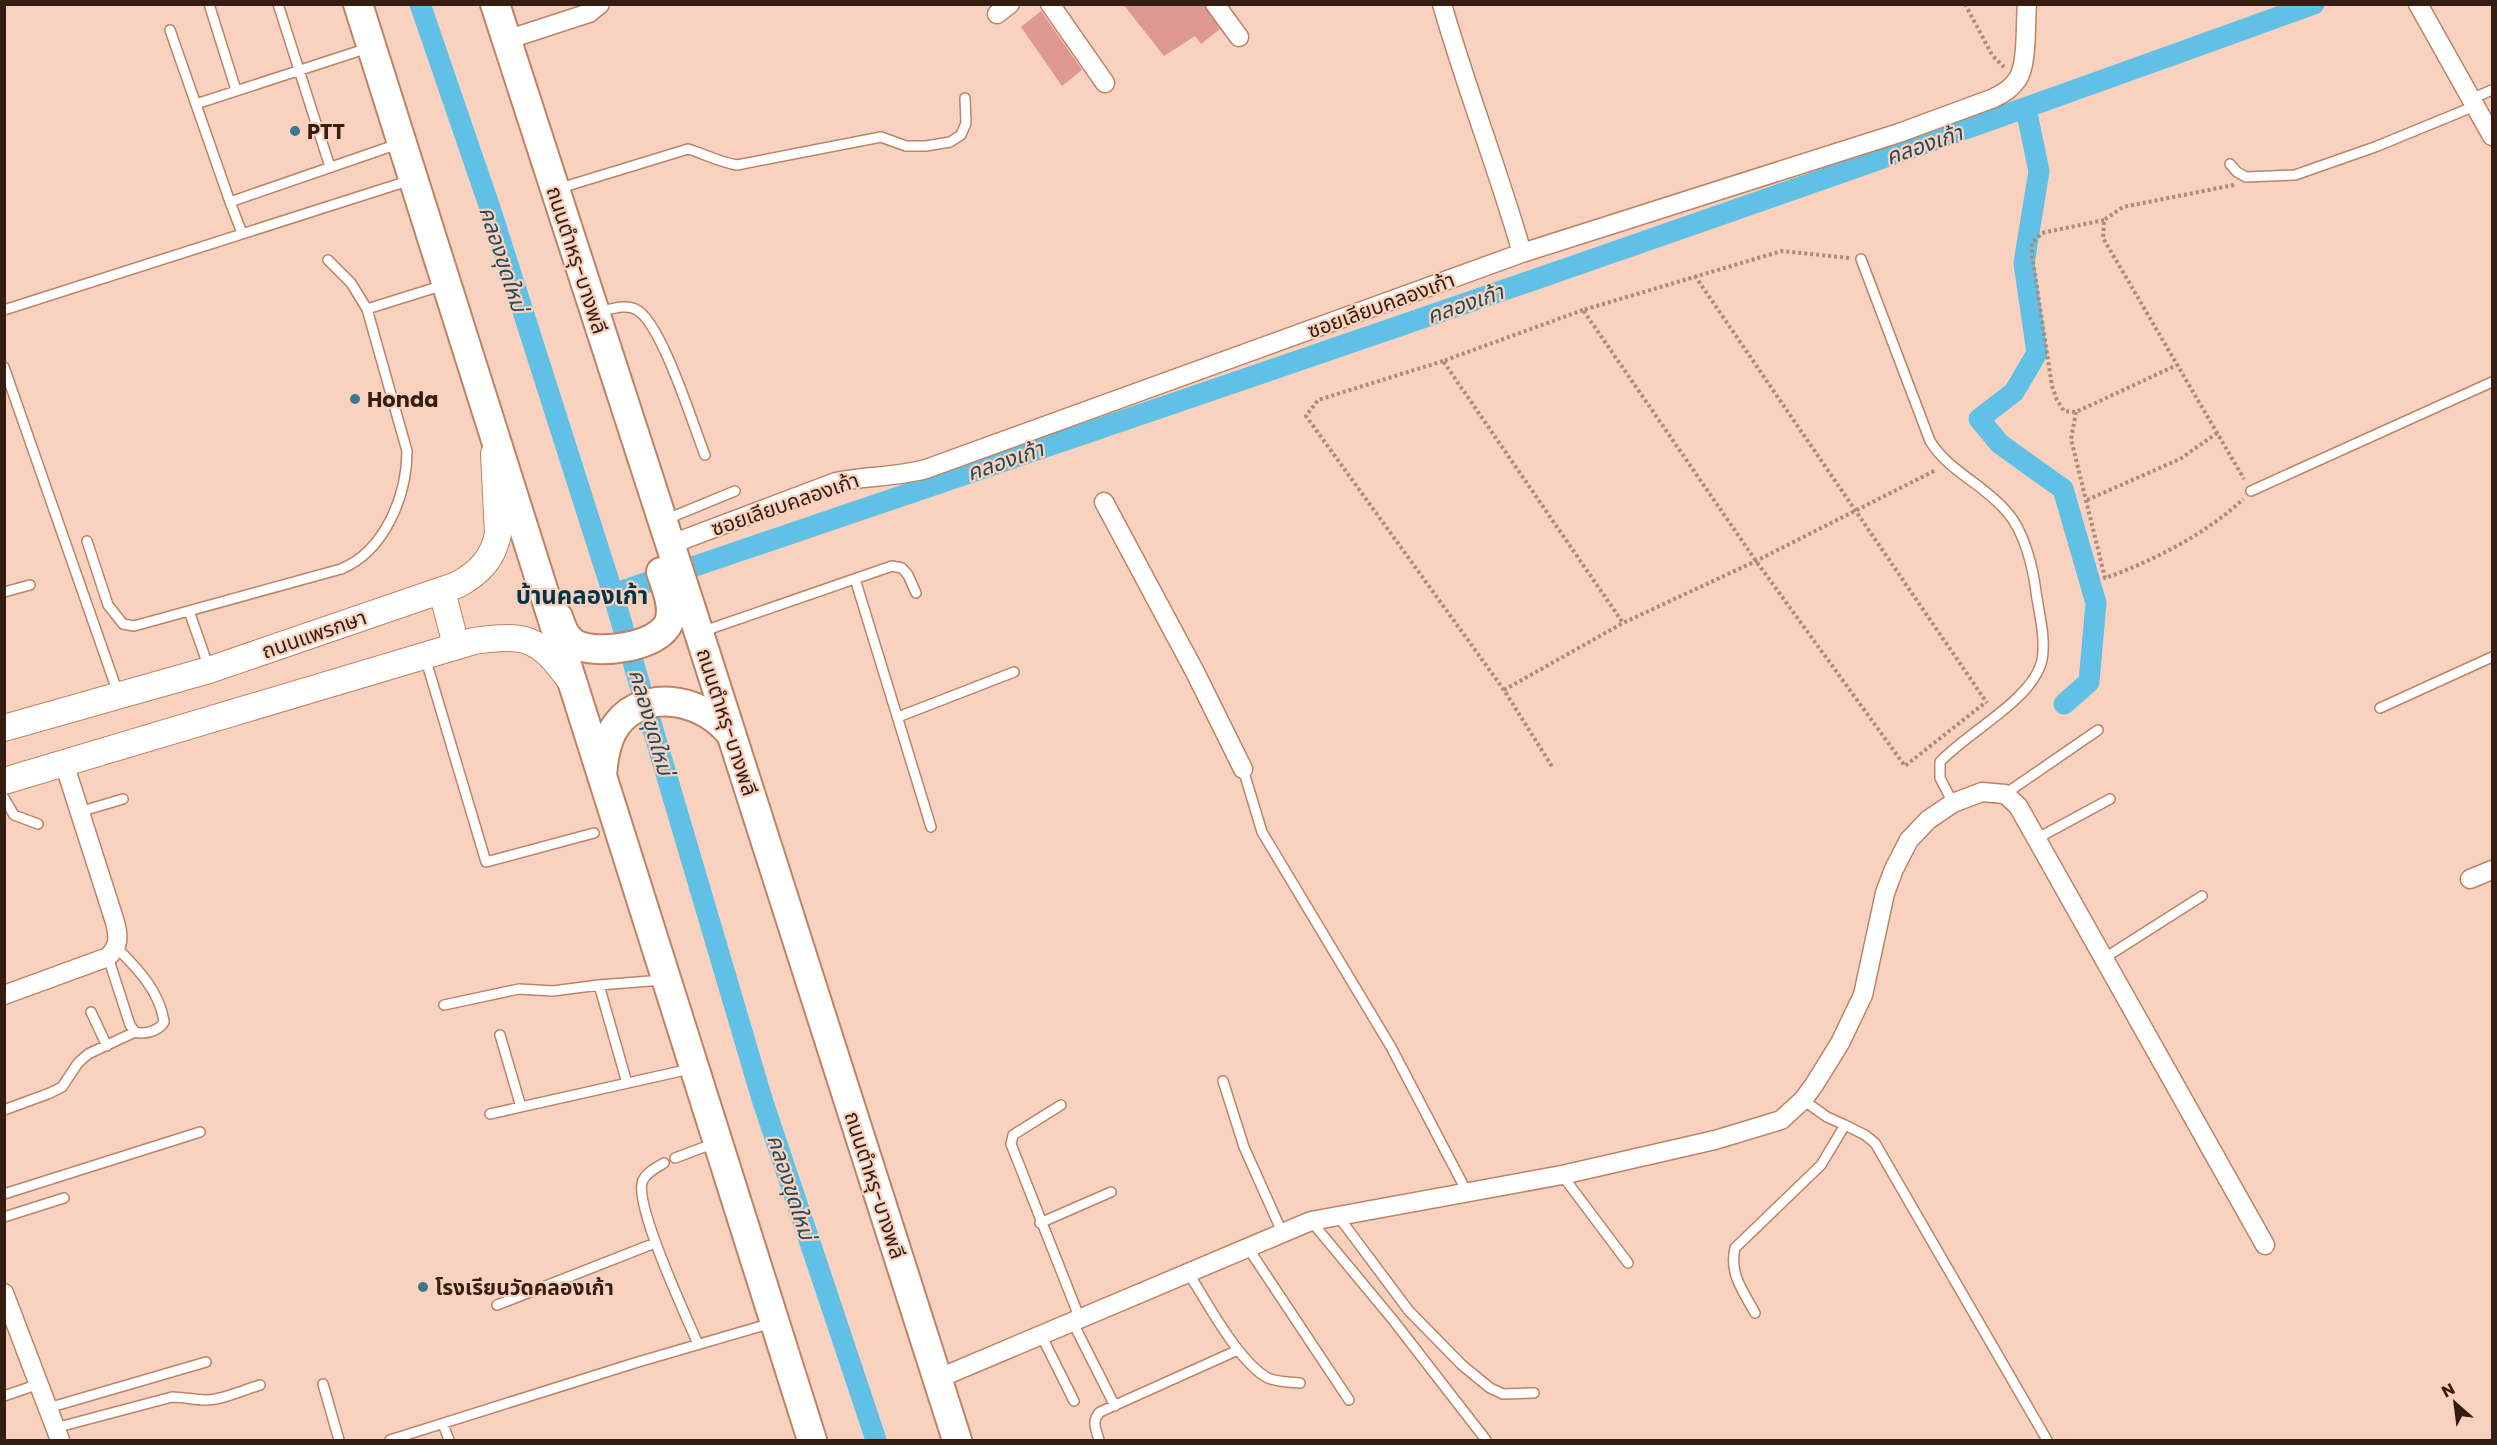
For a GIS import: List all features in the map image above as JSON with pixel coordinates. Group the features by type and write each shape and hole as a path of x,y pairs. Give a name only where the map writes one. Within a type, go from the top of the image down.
{"main road":[{"path":"358,4 415,178 601,777 812,1440"},
{"name":"ถนนตำหรุ-บางพลี","path":"495,4 639,450 677,596 699,633 957,1440"},
{"path":"479,383 512,466 562,629 570,641 586,648 621,648 642,643 659,635 667,628 677,596"},
{"name":"ถนนแพรกษา","path":"4,728 209,670 442,591 472,577 483,566 495,547 498,534 493,430"},
{"path":"639,450 635,469 636,496 665,545"},
{"path":"442,591 456,645"},
{"path":"4,781 456,645 500,638 536,643 546,649 571,681"},
{"path":"601,777 604,756 612,732 625,716 643,706 661,702 681,702 693,705 715,717 731,734"}],"street":[{"path":"506,40 589,13 600,4"},
{"path":"1050,4 1106,83"},
{"path":"1215,4 1239,37"},
{"path":"1442,4 1463,78 1498,171 1522,253"},
{"path":"2019,79 2024,56 2027,4"},
{"path":"2419,7 2493,136"},
{"name":"ซอยเลียบคลองเก้า","path":"665,545 836,483 926,469 1522,253 1928,123 1994,98 2008,91 2019,79"},
{"path":"1104,502 1195,672 1243,769"},
{"path":"4,995 112,953 118,936 64,763"},
{"path":"937,1378 1311,1221 1562,1175 1764,1127 1781,1120 1803,1100 1840,1043 1863,995 1885,893 1894,869 1910,840 1928,820 1953,803 1982,792 2005,794 2018,806 2265,1245"},
{"path":"2470,879 2493,870"},
{"path":"4,1293 58,1434"}],"lane":[{"path":"209,4 236,90"},
{"path":"278,4 297,71 330,167"},
{"path":"170,30 242,233"},
{"path":"196,104 372,47"},
{"path":"2230,164 2246,177 2295,175 2375,147 2473,103 2493,90"},
{"path":"555,190 688,149 705,154 722,163 737,165 881,137 906,146 926,146 950,142 961,135 966,123 965,98"},
{"path":"230,202 403,143"},
{"path":"4,310 415,178"},
{"path":"87,541 108,605 123,624 134,626 350,565 372,546 396,508 405,480 407,451 366,309 351,283 328,260"},
{"path":"1861,260 1930,441 1948,464 1998,501 2013,519 2022,540 2035,587 2042,658 2038,675 1995,716 1940,762 1940,778 1953,803"},
{"path":"366,309 447,284"},
{"path":"594,313 625,306 636,309 648,319 660,340 705,455"},
{"path":"4,367 119,696"},
{"path":"2251,491 2493,382"},
{"path":"665,545 735,490"},
{"path":"699,633 892,566 902,568 908,574 916,593"},
{"path":"855,579 931,827"},
{"path":"4,592 30,585"},
{"path":"189,611 209,670"},
{"path":"424,655 486,862 594,833"},
{"path":"2380,708 2493,657"},
{"path":"898,717 1014,672"},
{"path":"2005,794 2098,730"},
{"path":"1243,769 1255,816 1262,832 1391,1047 1468,1194"},
{"path":"4,798 14,815 38,824"},
{"path":"79,812 123,799"},
{"path":"2036,839 2110,799"},
{"path":"2103,958 2202,896"},
{"path":"112,953 149,984 163,1015 164,1022 161,1027 142,1035 135,1032 130,1025 112,953"},
{"path":"444,1005 519,988 553,991 666,980"},
{"path":"598,985 627,1083"},
{"path":"92,1012 107,1046"},
{"path":"4,1110 62,1087 78,1063 88,1054 135,1032"},
{"path":"500,1035 521,1107"},
{"path":"490,1114 694,1068"},
{"path":"1222,1081 1244,1147 1282,1232"},
{"path":"1803,1100 1827,1117 1865,1135 1875,1143 2047,1440"},
{"path":"1061,1105 1013,1135 1011,1144 1076,1321 1115,1406"},
{"path":"1755,1313 1734,1274 1732,1261 1735,1248 1821,1165 1845,1125"},
{"path":"4,1194 200,1132"},
{"path":"675,1158 717,1142"},
{"path":"664,1163 642,1181 640,1192 655,1243 698,1344"},
{"path":"1562,1175 1628,1263"},
{"path":"1040,1223 1112,1192"},
{"path":"4,1217 64,1198"},
{"path":"1338,1216 1409,1311 1462,1365 1490,1388 1503,1394 1534,1393"},
{"path":"1311,1221 1393,1320 1486,1440"},
{"path":"497,1305 655,1243"},
{"path":"1248,1248 1349,1400"},
{"path":"1189,1274 1238,1350 1258,1372 1270,1379 1300,1383"},
{"path":"390,1440 698,1344 775,1323"},
{"path":"1041,1335 1074,1401"},
{"path":"1099,1440 1094,1422 1100,1412 1238,1350"},
{"path":"48,1408 206,1362"},
{"path":"4,1396 39,1384"},
{"path":"323,1384 339,1440"},
{"path":"58,1434 172,1397 217,1399 260,1385"},
{"path":"442,1424 449,1440"}],"path":[{"path":"1965,4 1992,56 2019,79"},
{"path":"2177,365 2076,412 2064,411 2052,386 2032,243 2042,233 2104,220 2123,207 2273,177"},
{"path":"2076,412 2072,439 2105,578 2170,549 2229,512 2251,491 2103,238 2104,220"},
{"path":"1554,768 1504,690 1306,416 1318,400 1443,361 1583,310 1782,251 1861,260"},
{"path":"1695,276 1995,716"},
{"path":"1583,310 1756,561 1905,766 1986,702"},
{"path":"1443,361 1623,623"},
{"path":"2087,500 2180,459 2217,433"},
{"path":"1504,690 1623,623 1756,561 1948,464"}],"building":[{"path":"1123,4 1204,4 1220,29 1201,44 1195,36 1164,56"},
{"path":"1041,11 1082,70 1062,86 1021,27"}],"waterway":[{"name":"คลองขุดใหม่","path":"420,4 491,211 613,594 762,1099 876,1440"},
{"name":"คลองเก้า","path":"613,594 1678,230 2314,4"},
{"path":"2026,109 2039,171 2024,263 2037,353 2014,392 1979,419 2000,444 2063,489 2096,603 2089,682 2064,704"}],"place":[{"name":"PTT","path":"295,131"},
{"name":"Honda","path":"355,399"},
{"name":"โรงเรียนวัดคลองเก้า","path":"423,1287"}],"district":[{"name":"บ้านคลองเก้า","path":"582,595"}]}
